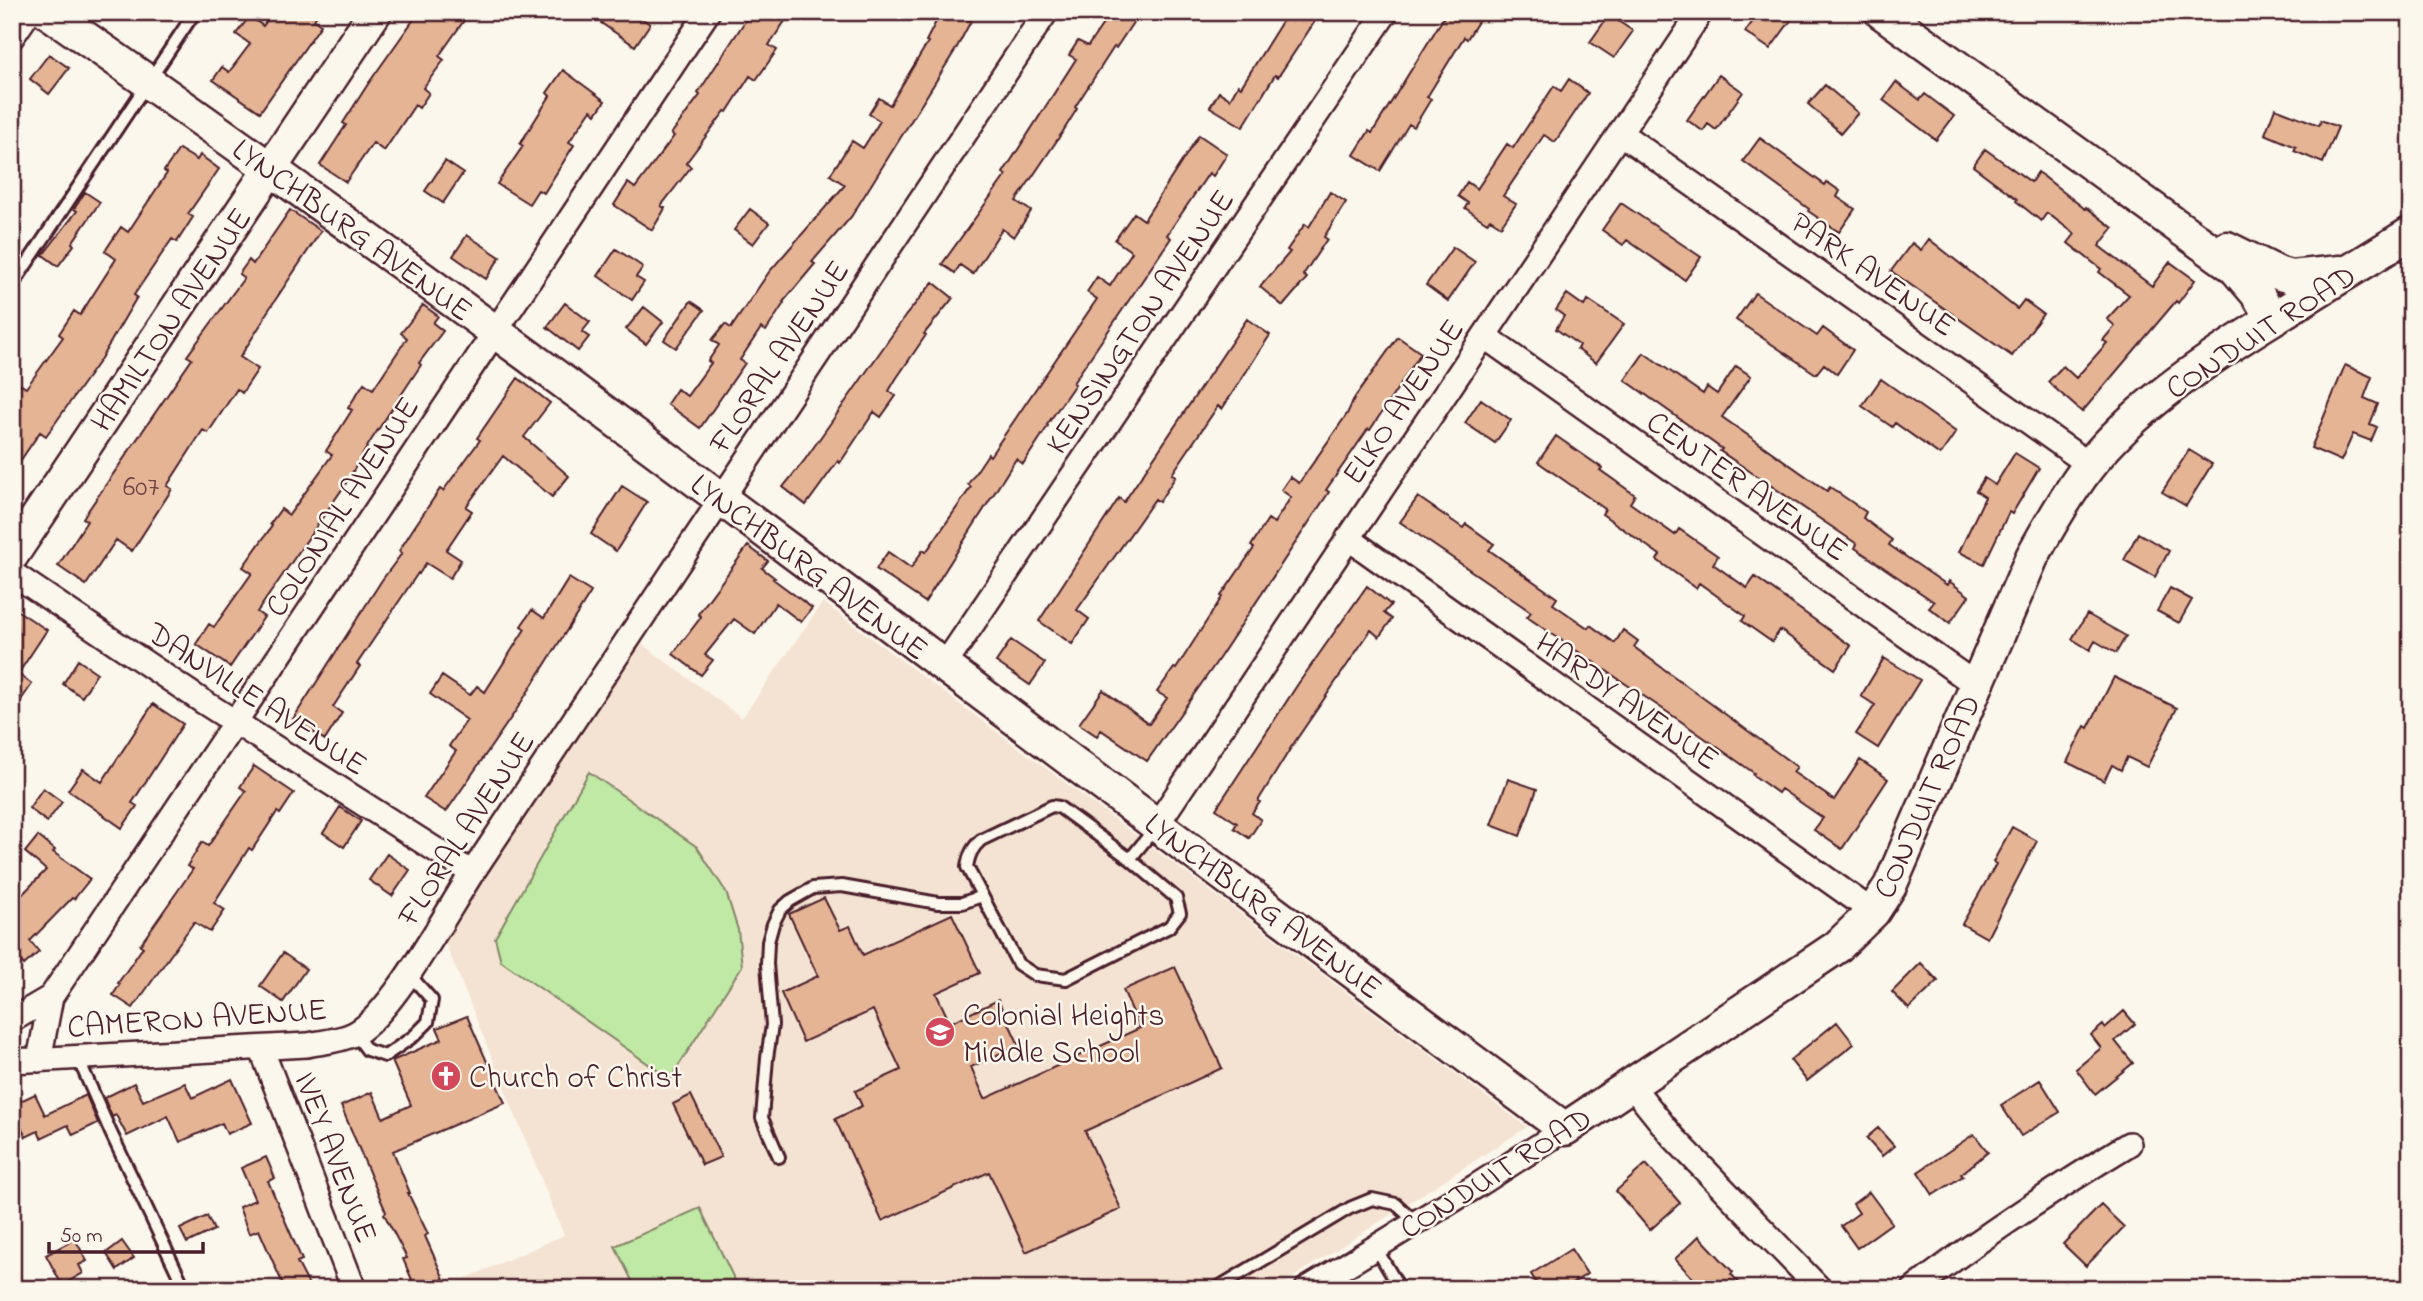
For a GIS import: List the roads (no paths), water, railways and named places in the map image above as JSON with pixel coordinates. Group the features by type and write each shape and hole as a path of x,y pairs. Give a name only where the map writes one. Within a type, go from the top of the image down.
{"street":[{"path":"12,37 29,12"},
{"name":"LYNCHBURG AVENUE","path":"48,12 271,169 493,331 1565,1129"},
{"name":"HAMILTON AVENUE","path":"12,555 375,12"},
{"name":"COLONIAL AVENUE","path":"12,1020 51,997 237,723 493,331 708,12"},
{"name":"FLORAL AVENUE","path":"406,977 472,873 1045,12"},
{"name":"KENSINGTON AVENUE","path":"944,666 1386,12"},
{"name":"ELKO AVENUE","path":"1156,826 1701,12"},
{"path":"1881,12 2234,267 2252,286 2272,319"},
{"name":"PARK AVENUE","path":"1620,133 2090,465"},
{"path":"2176,223 2280,274 2303,277 2351,270"},
{"name":"CONDUIT ROAD","path":"1307,1289 1565,1129 1837,947 1873,912 1890,886 2032,557 2059,508 2090,465 2166,390 2208,360 2411,233"},
{"name":"CENTER AVENUE","path":"1484,336 1976,685"},
{"name":"HARDY AVENUE","path":"1348,538 1873,912"},
{"name":"DANVILLE AVENUE","path":"12,573 237,723 472,873"},
{"name":"CAMERON AVENUE","path":"12,1061 261,1048 338,1040 355,1034 374,1021 406,977"},
{"path":"38,1060 51,997"},
{"name":"IVEY AVENUE","path":"261,1048 354,1289"},
{"path":"1631,1085 1673,1137 1820,1289"},
{"path":"1914,1289 1962,1251 2129,1144"}],"lane":[{"path":"12,286 195,12"},
{"path":"1052,806 1059,807 1130,859 1176,898 1180,913 1169,927 1066,979 1035,975 1018,964 967,867 973,847 981,840 1052,806"},
{"path":"1130,859 1156,826"},
{"path":"779,1157 762,1118 772,1025 766,964 768,942 780,910 813,888 842,886 938,903 962,903 982,896"},
{"path":"355,1034 368,1050 384,1056 414,1036 428,1022 432,1000 406,977"},
{"path":"78,1058 186,1289"},
{"path":"1215,1289 1350,1208 1372,1199 1396,1204 1417,1223"},
{"path":"1376,1248 1400,1289"}],"place":[{"name":"Colonial Heights Middle School","path":"940,1032"},
{"name":"Church of Christ","path":"446,1076"}]}
